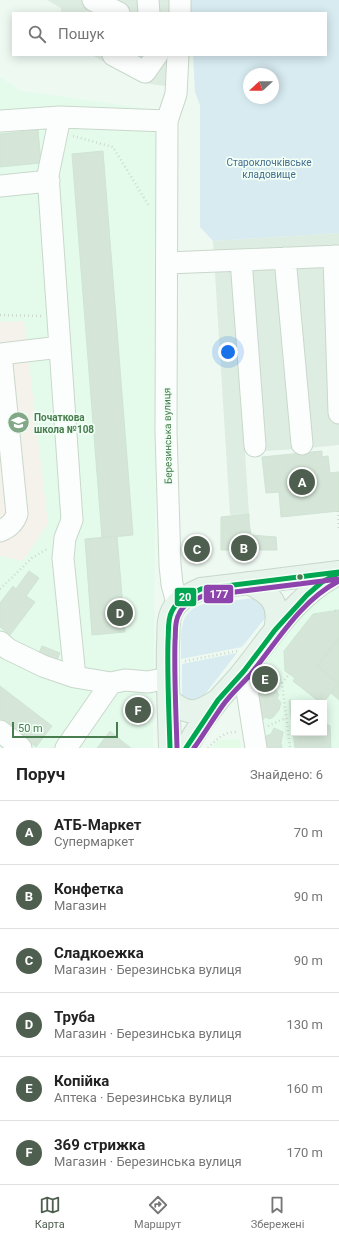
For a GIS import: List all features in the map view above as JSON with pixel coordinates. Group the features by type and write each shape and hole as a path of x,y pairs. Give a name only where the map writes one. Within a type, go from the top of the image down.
{"main road":[{"path":"170,748 169,700 173,670 169,623 172,612 177,604 189,595 201,589 339,572"},
{"path":"186,748 218,700 244,671 274,630 307,595 322,582 339,572"},
{"path":"248,583 268,595 274,602 277,611 277,620 274,630"},
{"path":"169,700 181,709 188,711 195,711 207,707 218,700"}],"street":[{"path":"93,0 117,12"},
{"path":"148,0 149,12"},
{"path":"180,0 180,12"},
{"path":"115,56 145,72 156,56"},
{"path":"159,56 167,60 177,59"},
{"name":"Березинська вулиця","path":"177,59 176,94 167,121 166,432 170,565 172,584 177,604"},
{"path":"0,121 58,125 167,121"},
{"path":"58,125 48,175 72,520 65,538 64,558 75,677"},
{"path":"0,186 49,181"},
{"path":"167,263 337,256 339,413"},
{"path":"285,258 302,444"},
{"path":"240,260 255,446"},
{"path":"0,531 10,526 15,520 17,514 0,354 60,346"},
{"path":"0,642 8,648 43,666 75,677 112,683 124,680 148,682 173,670"},
{"path":"244,671 256,748"},
{"path":"66,748 112,683"},
{"path":"76,748 90,714"},
{"path":"0,732 21,748"}],"path":[{"path":"58,125 113,146 151,208"},
{"path":"0,315 58,316"},
{"path":"338,511 339,531"},
{"path":"0,589 32,558 65,538"},
{"path":"335,611 339,610"},
{"path":"173,670 242,650"},
{"path":"265,665 282,683 290,748"},
{"path":"282,683 289,674"},
{"path":"208,748 217,738 231,731 239,732"}],"shaded area":[{"path":"47,0 170,0 170,12 61,12 61,8"},
{"path":"94,56 168,56 165,86 143,83"},
{"path":"0,77 21,91 159,110 153,748 0,748"},
{"path":"339,233 339,445 245,452 249,514 230,515 213,241"},
{"name":"Початкова школа №108","path":"24,321 48,524 23,561 0,556 0,322"},
{"path":"339,587 339,748 262,748 254,682 257,665 317,598"},
{"path":"240,739 241,748 211,748 218,740"}],"green space":[{"name":"Староклочківське кладовище","path":"190,0 339,0 339,233 213,241 200,227 200,105 195,92 193,56 327,56 327,12 190,12"},
{"path":"255,598 266,609 266,617 242,647 181,659 182,625 189,612 204,604"},
{"path":"237,653 202,698 195,702 182,697 182,664"}],"building":[{"path":"38,130 41,163 0,167 0,134"},
{"path":"103,151 133,535 102,538 72,154"},
{"path":"322,451 322,457 328,456 330,473 339,472 339,511 281,517 279,492 266,493 262,457"},
{"path":"249,514 251,535 276,537 277,550 221,550 221,517"},
{"path":"117,536 125,632 92,635 85,539"},
{"path":"208,540 209,556 186,557 185,542"},
{"path":"29,571 39,578 26,596 35,602 10,635 0,627 0,603 13,586 16,589"},
{"path":"339,610 339,638 317,666 339,683 325,700 317,700 293,681 295,678 285,671 284,651 313,614"},
{"path":"339,638 339,684 317,666"},
{"path":"42,646 60,653 56,662 38,655"},
{"path":"339,683 339,700 331,693"},
{"path":"0,686 52,726 36,747 0,718"},
{"path":"275,689 279,695 277,698 281,703 279,710 273,717 270,719 265,717 262,721 256,696 261,691"},
{"path":"289,700 291,700 291,716"},
{"path":"327,724 330,726 331,748 295,748 294,736 327,736"},
{"path":"274,728 283,732 281,743 282,748 267,748 266,736 271,734"},
{"path":"110,731 123,742 131,748 97,748"}],"transit line":[{"name":"20","path":"170,748 168,626 170,614 178,603 185,597 201,589 339,572"},
{"name":"20","path":"186,748 218,700 244,671 275,630 307,595 322,582 339,573"},
{"name":"177","path":"177,748 175,667 176,620 183,608 189,603 203,596 339,579"},
{"name":"177","path":"194,748 219,710 250,675 290,623 312,599 339,581"}],"place":[{"name":"Початкова школа №108","path":"18,423"},
{"name":"АТБ-Маркет","path":"302,482"},
{"name":"Конфетка","path":"244,548"},
{"name":"Сладкоежка","path":"197,549"},
{"name":"Труба","path":"120,613"},
{"name":"Копійка","path":"265,679"},
{"name":"369 стрижка","path":"138,710"}]}
